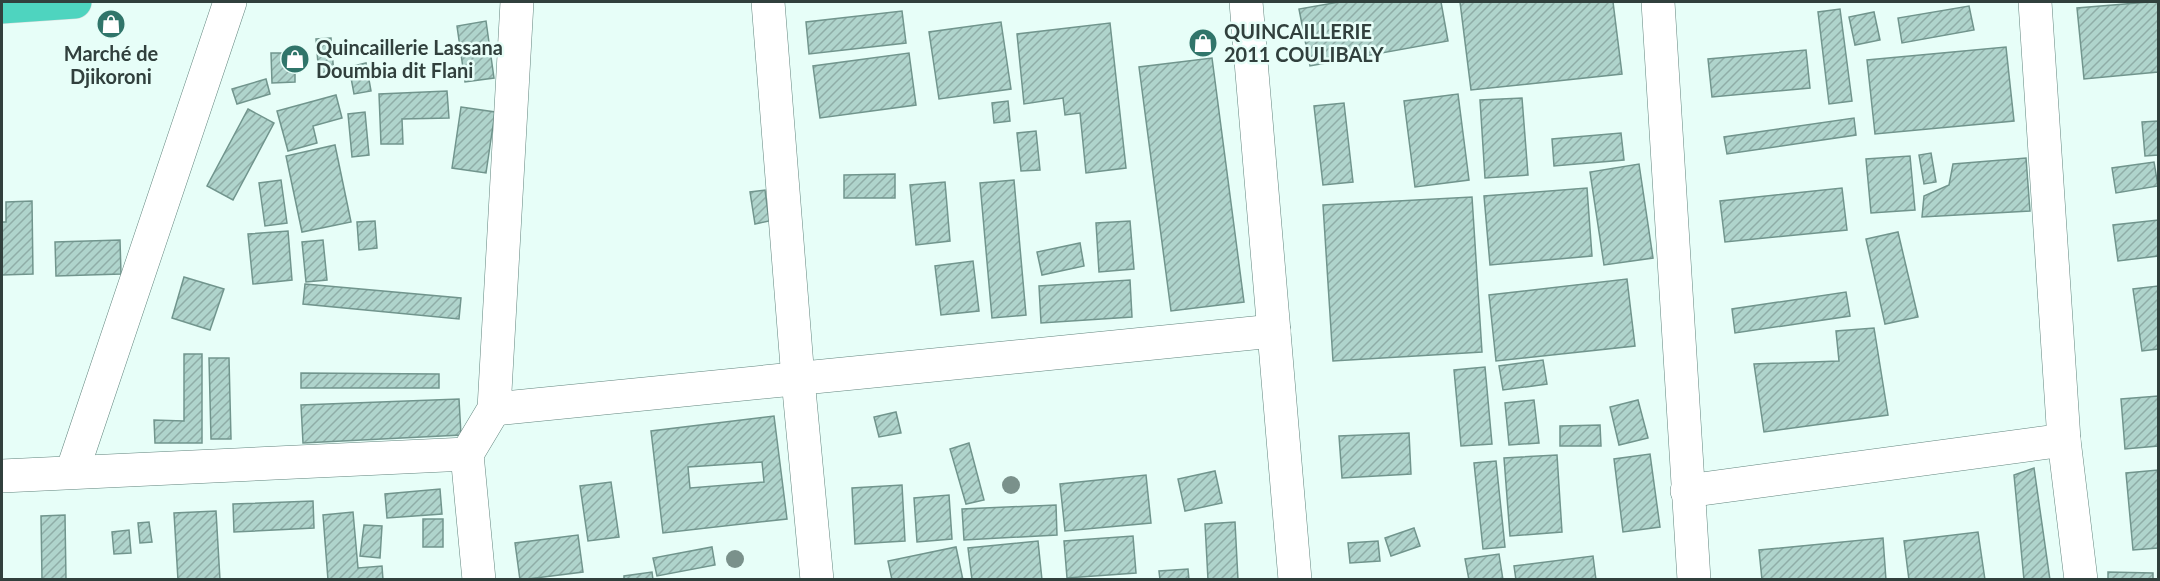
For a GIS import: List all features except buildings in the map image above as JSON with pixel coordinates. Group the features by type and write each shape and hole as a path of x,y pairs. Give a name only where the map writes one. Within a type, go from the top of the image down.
{"highway":[{"path":"2,7 75,2"}],"street":[{"path":"72,472 230,2"},
{"path":"479,579 467,454 494,409 517,2"},
{"path":"768,2 798,379 817,579"},
{"path":"1246,2 1295,579"},
{"path":"1658,2 1694,579"},
{"path":"2036,2 2064,440 2080,579"},
{"path":"494,409 1274,331"},
{"path":"1688,491 2064,440"},
{"path":"2,476 467,454"}],"place":[{"name":"Marché de Djikoroni","path":"111,24"},
{"name":"QUINCAILLERIE 2011 COULIBALY","path":"1203,43"},
{"name":"Quincaillerie Lassana Doumbia dit Flani","path":"295,59"}]}
